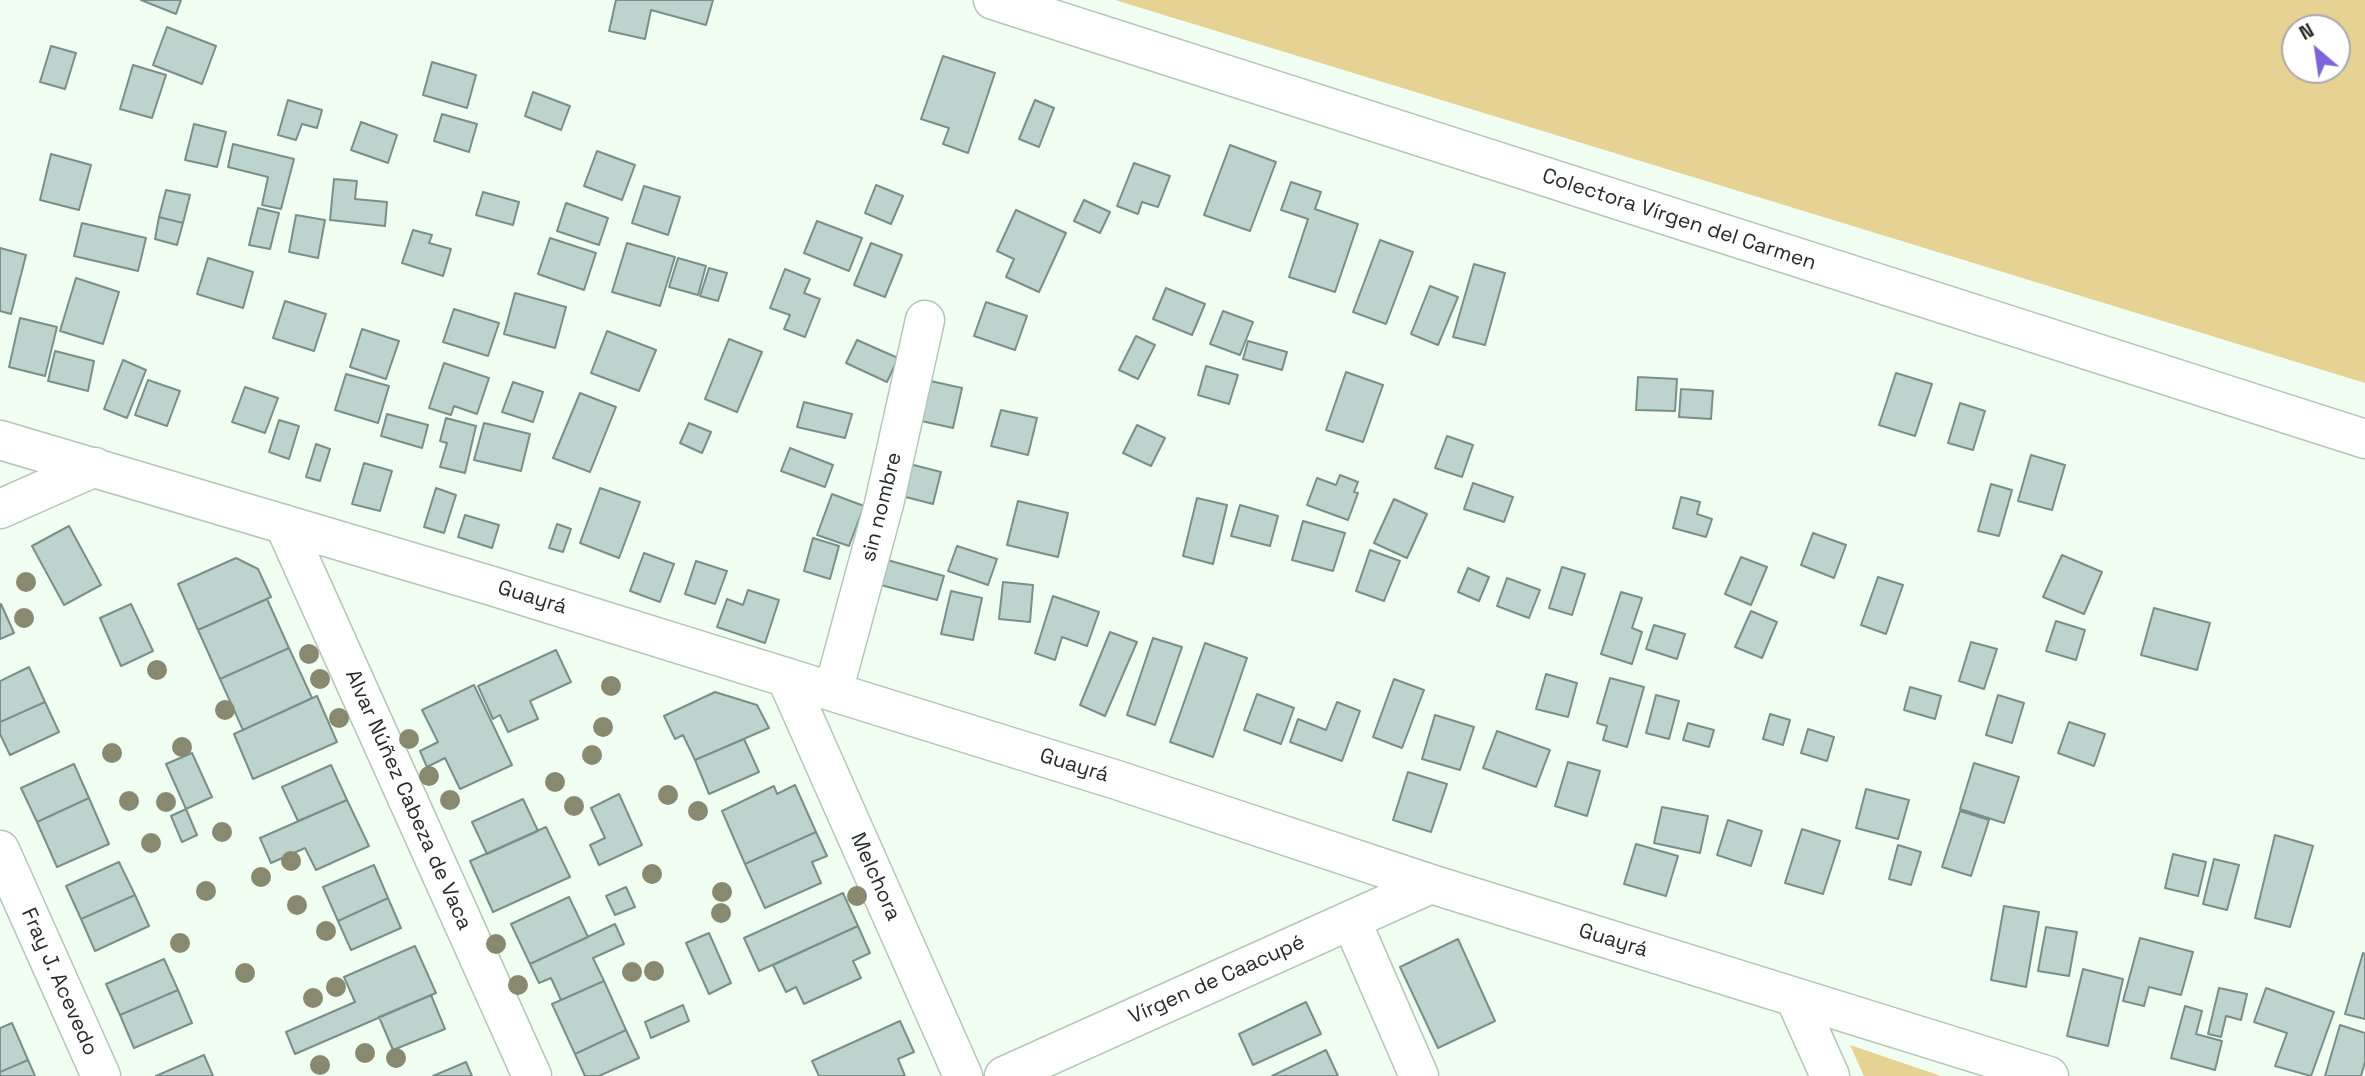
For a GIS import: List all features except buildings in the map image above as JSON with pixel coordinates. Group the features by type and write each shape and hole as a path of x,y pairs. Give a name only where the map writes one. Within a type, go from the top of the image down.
{"street":[{"name":"Colectora Vírgen del Carmen","path":"993,0 2365,439"},
{"name":"sin nombre","path":"833,692 884,504 925,320"},
{"name":"Guayrá","path":"0,440 285,524 1151,790 1431,884 2049,1076"},
{"path":"0,509 95,467"},
{"name":"Alvar Núñez Cabeza de Vaca","path":"285,524 532,1076"},
{"name":"Melchora","path":"786,677 963,1076"},
{"name":"Fray J. Acevedo","path":"0,850 101,1076"},
{"name":"Vírgen de Caacupé","path":"1003,1076 1431,884"},
{"path":"1351,920 1419,1076"},
{"path":"1795,998 1830,1076"}],"shaded area":[{"path":"1115,0 2365,0 2365,383"},
{"path":"1850,1045 1941,1076 1864,1076"}]}
